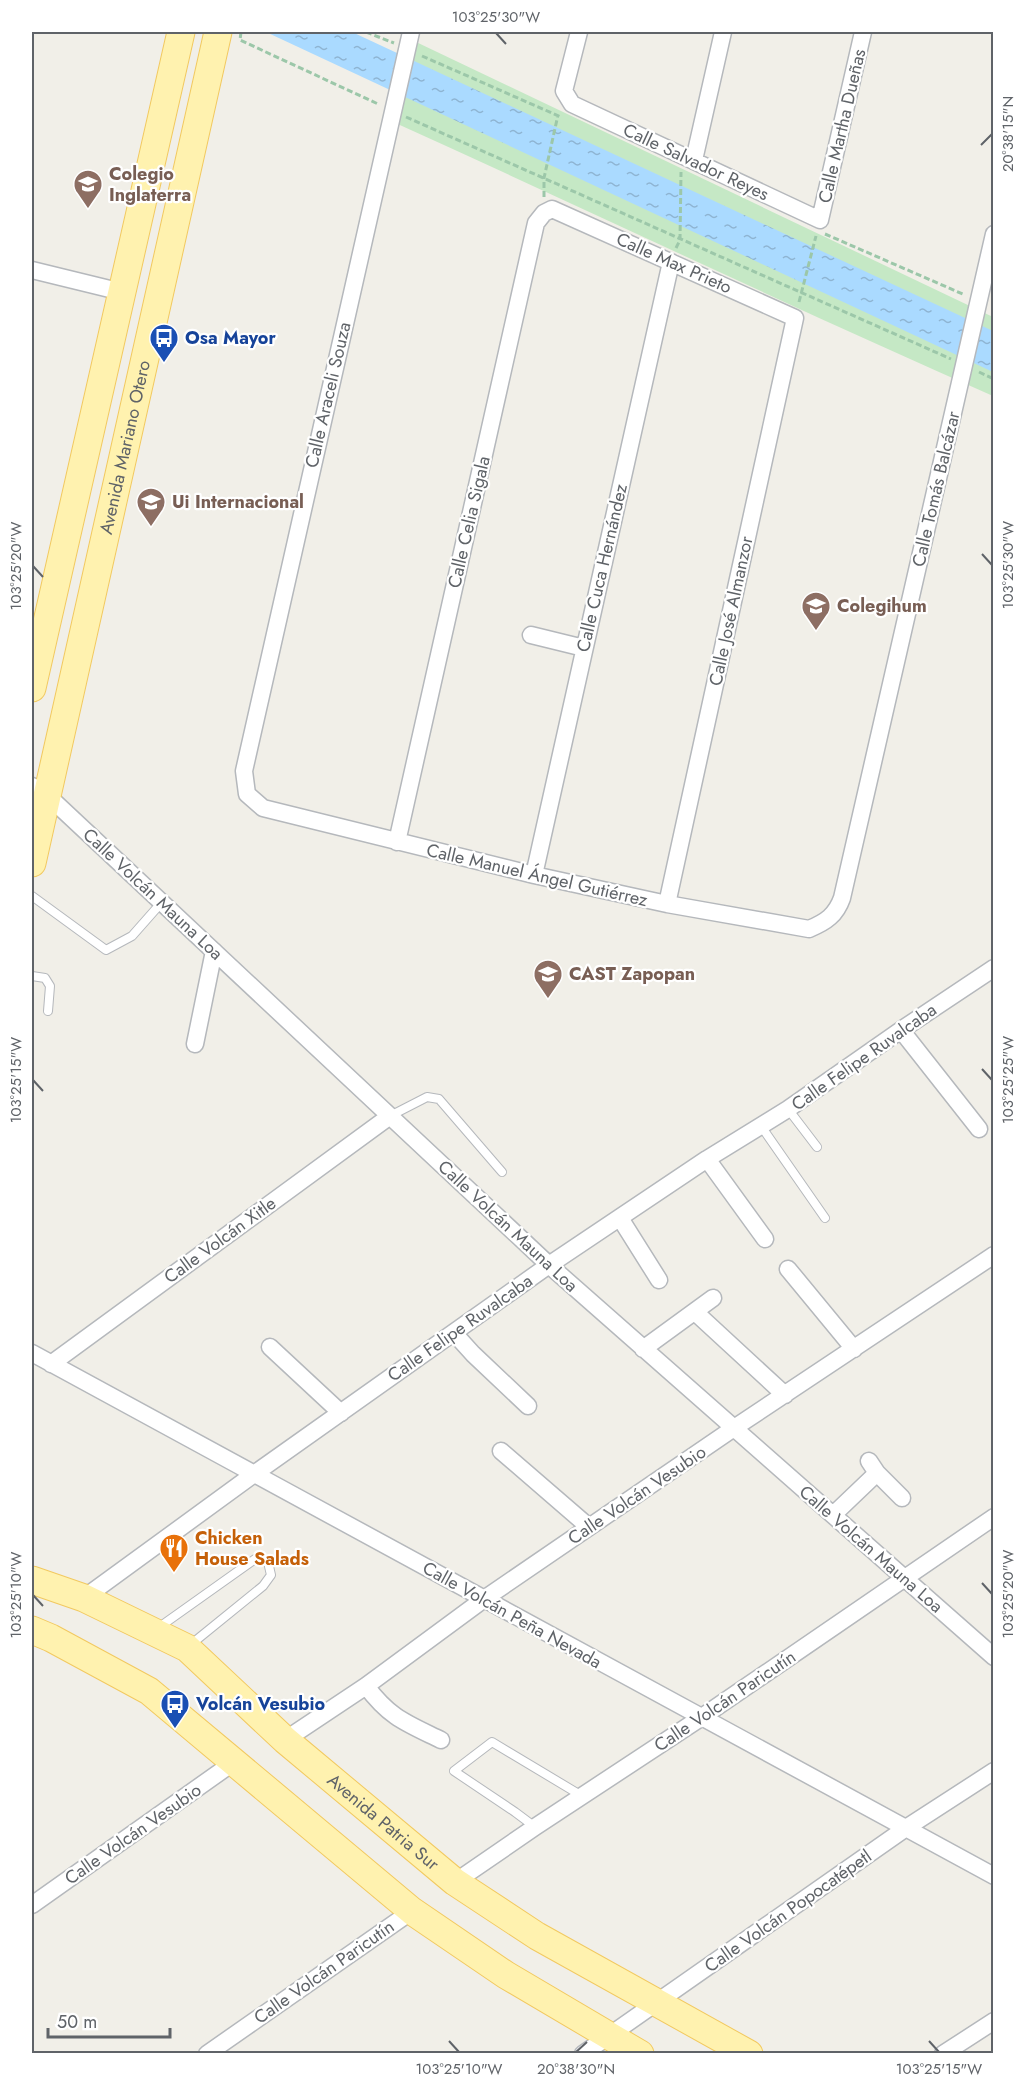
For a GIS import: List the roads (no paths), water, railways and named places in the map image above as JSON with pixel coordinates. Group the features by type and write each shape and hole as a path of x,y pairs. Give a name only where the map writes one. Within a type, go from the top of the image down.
{"main road":[{"name":"Avenida Mariano Otero","path":"33,671 181,32"},
{"name":"Avenida Mariano Otero","path":"32,862 39,790 218,32"},
{"name":"Avenida Patria Sur","path":"32,1580 84,1598 187,1648 285,1740 455,1882 537,1936 749,2054"},
{"path":"32,1630 149,1691 412,1911 506,1976 640,2054"}],"street":[{"name":"Calle Araceli Souza","path":"247,794 244,771 411,32"},
{"name":"Calle Salvador Reyes","path":"579,32 564,91 572,104 687,166 820,220"},
{"path":"687,166 723,32"},
{"name":"Calle Martha Dueñas","path":"820,220 863,32"},
{"name":"Calle Max Prieto","path":"552,208 795,318"},
{"name":"Calle Celia Sigala","path":"397,842 536,223 544,213 552,208"},
{"name":"Calle Tomás Balcázar","path":"831,917 838,909 842,898 993,234"},
{"name":"Calle Cuca Hernández","path":"534,875 671,262"},
{"path":"32,270 122,292"},
{"name":"Calle José Almanzor","path":"668,904 795,318"},
{"path":"531,635 584,648"},
{"name":"Calle Volcán Mauna Loa","path":"39,790 162,902 549,1266 993,1657"},
{"name":"Calle Manuel Ángel Gutiérrez","path":"247,794 263,808 534,875 668,904 809,929 822,924 831,917"},
{"path":"195,1044 214,951"},
{"name":"Calle Felipe Ruvalcaba","path":"84,1598 254,1474 549,1266 708,1159 788,1109 993,968"},
{"path":"901,1030 979,1129"},
{"name":"Calle Volcán Xitle","path":"51,1364 390,1116"},
{"path":"708,1159 765,1239"},
{"path":"620,1218 659,1280"},
{"name":"Calle Volcán Vesubio","path":"285,1740 366,1686 484,1599 993,1255"},
{"path":"788,1269 854,1349"},
{"path":"644,1349 713,1298"},
{"path":"695,1312 784,1395"},
{"path":"454,1332 473,1354 528,1406"},
{"path":"270,1347 341,1413"},
{"name":"Calle Volcán Peña Nevada","path":"32,1353 993,1876"},
{"path":"501,1451 590,1527"},
{"path":"833,1515 873,1467 902,1498"},
{"name":"Calle Volcán Paricutín","path":"455,1882 702,1717 993,1517"},
{"path":"366,1686 381,1706 395,1718 441,1740"},
{"name":"Calle Volcán Vesubio","path":"32,1905 234,1762"},
{"name":"Calle Volcán Popocatépetl","path":"583,2054 906,1828 993,1771"},
{"name":"Calle Volcán Paricutín","path":"207,2054 412,1911"},
{"path":"943,2054 993,2021"}],"lane":[{"path":"32,896 106,950 132,936 162,902"},
{"path":"32,976 45,978 50,986 48,1011"},
{"path":"390,1116 427,1097 439,1099 502,1172"},
{"path":"788,1109 817,1147"},
{"path":"761,1126 825,1218"},
{"path":"153,1632 255,1559 268,1562 271,1575 263,1586 187,1648"},
{"path":"535,1827 454,1771 492,1742 583,1796"}],"water":[{"path":"266,32 352,32 993,331 993,372"}],"place":[{"name":"Colegio Inglaterra","path":"88,210"},
{"name":"Osa Mayor","path":"164,364"},
{"name":"Ui Internacional","path":"151,528"},
{"name":"Colegihum","path":"816,632"},
{"name":"CAST Zapopan","path":"548,1000"},
{"name":"Chicken House Salads","path":"174,1574"},
{"name":"Volcán Vesubio","path":"175,1730"}]}
